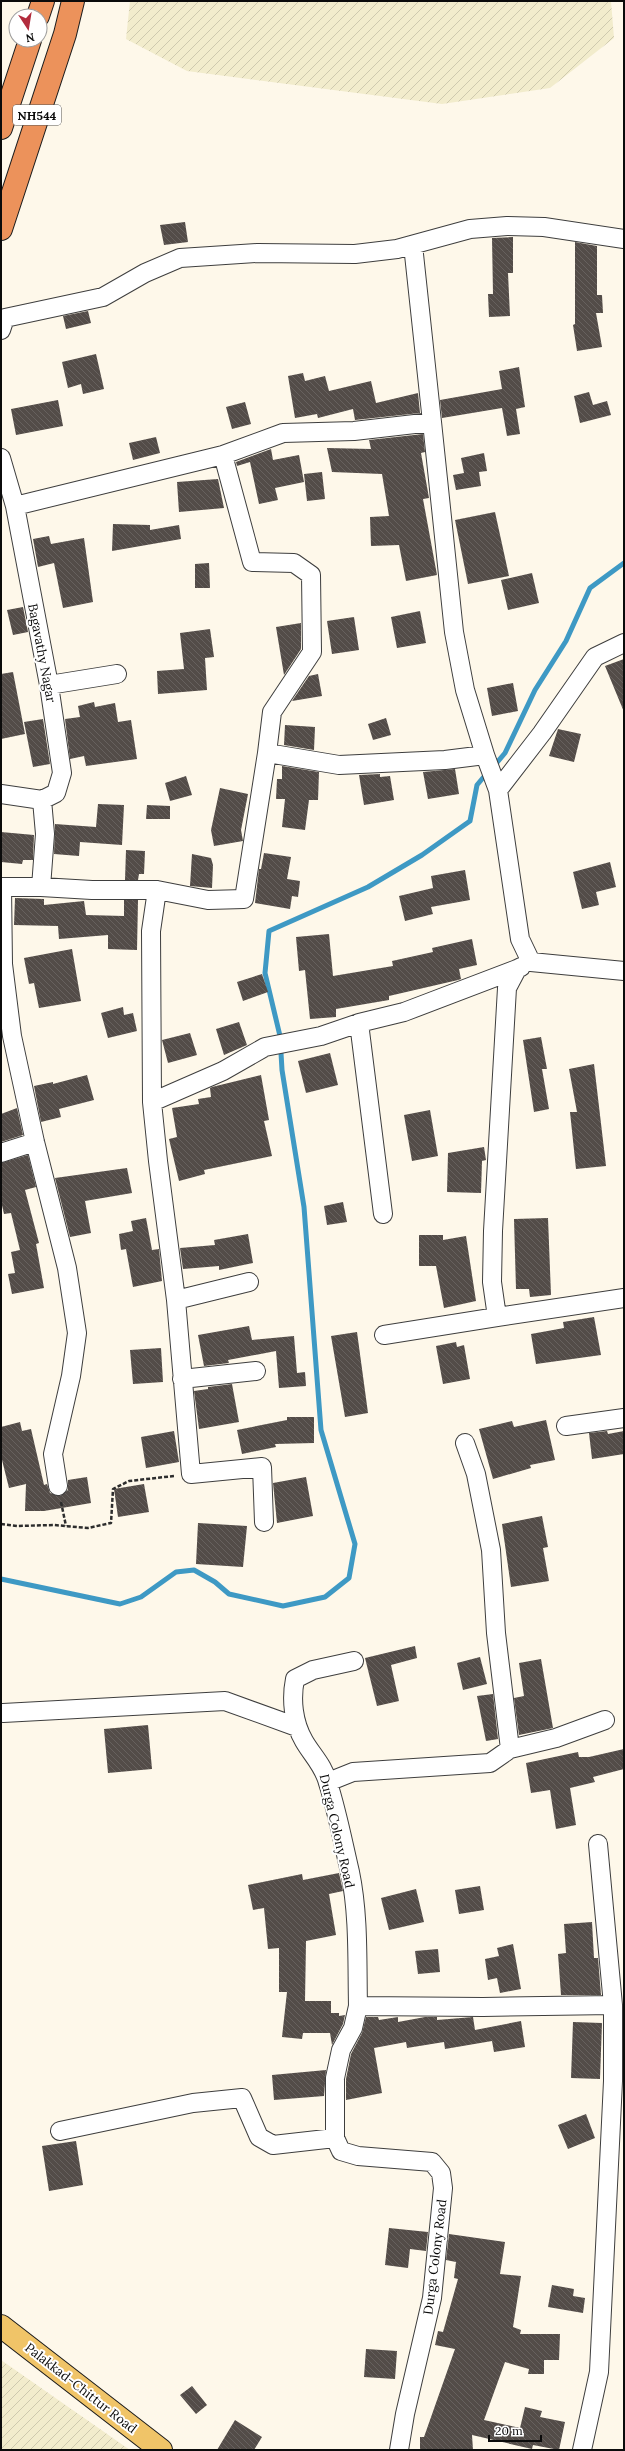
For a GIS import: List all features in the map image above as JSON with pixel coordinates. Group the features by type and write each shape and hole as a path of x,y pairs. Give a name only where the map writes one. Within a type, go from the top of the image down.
{"highway":[{"name":"NH544","path":"1,228 65,34 73,1"},
{"name":"NH544","path":"1,128 27,48"}],"main road":[{"name":"Palakkad-Chittur Road","path":"1,2326 161,2450"}],"street":[{"path":"1,330 6,318 103,297 145,273 180,258 257,253 355,254 397,249 470,229 507,226 544,228 624,239"},
{"path":"413,245 454,632 465,690 491,772 524,966 507,988 501,1112 494,1193 492,1282 497,1318"},
{"path":"15,506 223,455 283,432 354,431 432,422"},
{"path":"58,1486 53,1454 71,1376 77,1333 67,1268 35,1142 12,1036 3,964 2,887 41,887 92,890 157,890 208,900 244,899 267,754 272,712 312,652 311,576 294,564 252,562 223,455"},
{"name":"Bagavathy Nagar","path":"1,458 15,506 49,685 62,773 56,794 42,800"},
{"path":"491,772 542,733 595,657 615,645 624,643"},
{"path":"49,685 117,674"},
{"path":"267,754 339,765 445,760 491,772"},
{"path":"1,794 42,800 45,834 41,887"},
{"path":"157,890 151,931 152,1102 176,1300 191,1474 262,1467 264,1522"},
{"path":"152,1102 216,1074 265,1048 321,1036 358,1023 404,1012 524,966 624,971"},
{"path":"358,1023 383,1214"},
{"path":"1,1152 35,1142"},
{"path":"176,1300 249,1282"},
{"path":"384,1335 624,1298"},
{"path":"182,1378 256,1371"},
{"path":"566,1426 624,1418"},
{"path":"465,1443 476,1474 491,1550 496,1633 510,1750"},
{"name":"Durga Colony Road","path":"354,1661 313,1670 295,1679 292,1694 297,1727 304,1742 322,1766 328,1782 350,1873 355,1920 358,2006 353,2028 341,2050 335,2078 335,2138 342,2151 352,2154 432,2162 441,2173 443,2210 432,2298 405,2414 399,2450"},
{"path":"3,1713 225,1701 297,1727"},
{"path":"328,1782 353,1772 490,1763 510,1750 556,1738 605,1720"},
{"path":"582,2450 598,2372 603,2309 613,2081 613,2005 598,1844"},
{"path":"358,2006 483,2007 613,2005"},
{"path":"60,2131 193,2103 242,2098 259,2138 273,2145 335,2138"}],"path":[{"path":"1,1524 17,1526 66,1526 88,1528 111,1522 113,1489 129,1481 191,1474"},
{"path":"58,1486 66,1526"}],"shaded area":[{"path":"130,1 611,1 614,38 550,88 442,104 187,71 126,39"},
{"path":"1,2360 130,2450 1,2450"}],"building":[{"path":"185,222 188,242 164,245 160,225"},
{"path":"513,237 513,273 508,273 510,316 489,317 488,294 493,294 492,238"},
{"path":"575,242 597,246 597,295 602,295 603,313 596,313 602,347 577,351 573,325 575,324"},
{"path":"88,311 91,323 66,329 63,316"},
{"path":"96,354 104,389 83,394 81,384 68,388 62,362"},
{"path":"519,367 525,407 516,409 520,434 507,436 502,408 442,418 440,400 502,389 499,371"},
{"path":"303,373 305,381 325,376 329,391 371,381 376,403 418,393 420,413 355,420 353,409 318,418 317,414 295,418 288,376"},
{"path":"589,392 593,405 607,401 611,415 580,423 574,396"},
{"path":"58,400 63,426 16,435 11,409"},
{"path":"245,402 251,424 232,429 226,407"},
{"path":"423,434 425,452 421,453 429,498 423,499 437,575 406,581 399,545 371,546 370,517 389,516 382,474 332,472 327,448 371,449 369,440"},
{"path":"156,437 160,453 133,460 129,443"},
{"path":"271,449 273,460 299,455 304,482 275,488 278,500 259,504 250,462 237,466 236,462"},
{"path":"484,453 487,471 479,472 481,486 456,490 453,475 464,473 461,458"},
{"path":"322,472 325,499 307,501 304,474"},
{"path":"218,479 224,508 179,512 177,482"},
{"path":"495,512 509,576 468,584 455,520"},
{"path":"113,524 150,525 150,530 179,525 181,539 112,551"},
{"path":"49,536 51,544 84,538 93,602 63,608 54,563 38,567 33,539"},
{"path":"209,563 210,588 195,588 195,564"},
{"path":"532,573 539,603 508,610 501,580"},
{"path":"23,607 28,632 13,635 7,610"},
{"path":"420,611 426,643 397,648 391,617"},
{"path":"354,617 359,650 332,654 327,621"},
{"path":"301,623 301,649 284,675 276,627"},
{"path":"210,629 214,657 205,658 207,690 158,694 157,671 184,669 180,633"},
{"path":"624,659 624,712 605,666"},
{"path":"13,672 25,734 1,739 1,674"},
{"path":"318,674 322,696 292,701 309,676"},
{"path":"513,683 518,711 492,716 487,688"},
{"path":"94,702 95,707 115,703 118,722 131,720 137,759 86,766 84,756 70,759 65,719 80,717 78,706"},
{"path":"386,718 391,735 373,740 368,724"},
{"path":"43,719 50,764 33,767 24,722"},
{"path":"285,725 315,727 314,750 284,745"},
{"path":"558,729 581,734 574,762 549,756"},
{"path":"282,766 319,772 318,800 309,800 305,830 282,827 285,799 276,799 277,779 282,779"},
{"path":"455,769 459,794 428,799 423,772"},
{"path":"380,774 380,777 390,776 394,800 364,805 359,775"},
{"path":"186,776 192,795 170,801 165,783"},
{"path":"220,788 248,794 241,830 243,841 214,846 211,830"},
{"path":"98,804 124,805 122,845 80,842 79,856 54,854 55,824 96,827"},
{"path":"147,805 170,806 170,819 146,819"},
{"path":"1,832 34,835 33,860 23,860 22,864 1,862"},
{"path":"126,850 145,851 144,874 139,874 138,880 125,880"},
{"path":"264,853 291,857 287,879 300,881 298,897 292,896 290,909 255,903 259,869 261,869"},
{"path":"192,854 211,858 213,865 212,888 190,886"},
{"path":"610,862 616,887 596,892 599,905 582,909 573,872"},
{"path":"465,870 470,900 431,907 433,914 405,921 399,896 433,888 431,876"},
{"path":"15,898 44,899 44,905 84,901 86,915 124,916 124,900 138,900 137,950 108,949 108,935 59,939 58,926 14,925"},
{"path":"329,934 333,976 393,966 392,961 433,952 432,948 472,939 477,965 459,969 461,979 458,980 389,996 389,1000 336,1009 336,1017 310,1019 305,970 299,971 296,937"},
{"path":"72,949 81,1001 39,1008 34,983 29,984 24,958"},
{"path":"262,974 268,992 243,1001 237,982"},
{"path":"123,1007 124,1015 133,1013 137,1031 108,1038 101,1013"},
{"path":"239,1022 247,1045 224,1055 216,1029"},
{"path":"190,1033 197,1055 168,1063 162,1040"},
{"path":"541,1037 547,1069 542,1069 549,1109 534,1112 523,1040"},
{"path":"330,1053 338,1085 306,1093 298,1061"},
{"path":"594,1064 606,1166 576,1169 570,1112 577,1112 569,1069"},
{"path":"87,1075 94,1100 59,1109 61,1117 41,1122 34,1086 53,1082 53,1084"},
{"path":"261,1075 269,1120 264,1121 272,1156 204,1170 205,1174 179,1181 169,1139 177,1137 172,1108 199,1104 198,1099 211,1097 210,1088 212,1087"},
{"path":"17,1108 23,1135 1,1142 1,1114"},
{"path":"430,1110 438,1156 412,1161 404,1115"},
{"path":"484,1147 486,1160 482,1161 481,1193 447,1192 448,1153"},
{"path":"28,1155 36,1187 25,1190 39,1243 36,1244 44,1288 12,1294 8,1274 15,1273 11,1252 20,1250 11,1213 4,1214 1,1201 1,1163"},
{"path":"127,1168 132,1193 85,1201 91,1233 70,1237 55,1178"},
{"path":"343,1202 347,1222 327,1225 324,1206"},
{"path":"146,1218 152,1250 159,1249 162,1281 133,1287 126,1249 121,1250 119,1234 133,1231 131,1221"},
{"path":"548,1218 551,1295 530,1297 529,1289 516,1289 514,1219"},
{"path":"248,1234 253,1263 219,1270 219,1266 183,1269 180,1248 215,1245 214,1240"},
{"path":"419,1235 443,1235 443,1240 466,1236 476,1301 444,1308 436,1266 419,1266"},
{"path":"594,1317 601,1355 536,1364 531,1334 564,1328 563,1322"},
{"path":"249,1326 252,1340 294,1336 297,1373 305,1372 306,1386 279,1388 276,1351 228,1360 229,1363 204,1366 198,1335"},
{"path":"357,1332 368,1413 345,1417 331,1336"},
{"path":"456,1342 457,1347 464,1345 470,1379 443,1384 436,1346"},
{"path":"161,1348 163,1382 133,1384 130,1350"},
{"path":"232,1384 239,1422 199,1429 194,1391 208,1389 208,1387"},
{"path":"287,1417 314,1417 314,1443 275,1444 276,1447 242,1454 237,1430 287,1420"},
{"path":"546,1420 555,1460 530,1465 531,1468 493,1479 479,1429 512,1421 514,1427"},
{"path":"20,1422 22,1431 31,1429 44,1485 47,1484 50,1493 60,1496 68,1490 68,1480 87,1477 91,1503 44,1511 25,1511 26,1484 9,1488 1,1456 1,1427"},
{"path":"174,1431 179,1462 146,1468 141,1437"},
{"path":"607,1431 608,1434 624,1431 624,1454 592,1459 589,1433"},
{"path":"306,1477 313,1516 277,1523 273,1483"},
{"path":"144,1484 149,1512 118,1517 114,1489"},
{"path":"542,1516 548,1547 543,1548 549,1581 511,1587 502,1524"},
{"path":"198,1523 247,1526 243,1567 196,1564"},
{"path":"415,1646 417,1658 391,1665 399,1701 377,1706 365,1658"},
{"path":"480,1657 487,1684 463,1690 457,1663"},
{"path":"541,1659 553,1728 519,1735 514,1698 524,1696 519,1663"},
{"path":"493,1694 498,1739 486,1741 477,1696"},
{"path":"148,1725 152,1769 108,1773 104,1729"},
{"path":"624,1749 624,1769 593,1777 595,1782 570,1788 576,1825 556,1829 550,1790 531,1793 526,1763 578,1752 579,1757 589,1757"},
{"path":"339,1873 343,1891 329,1894 336,1935 306,1941 305,2001 331,2001 331,2013 339,2013 339,2016 345,2015 343,2024 332,2045 330,2033 303,2033 302,2039 282,2037 287,1992 279,1992 279,1948 268,1949 264,1908 253,1910 248,1885 302,1874 303,1880"},
{"path":"480,1886 484,1910 459,1914 455,1890"},
{"path":"416,1889 424,1922 389,1930 381,1898"},
{"path":"592,1922 594,1958 598,1958 601,1995 561,1995 558,1954 566,1953 564,1924"},
{"path":"513,1944 521,1989 500,1993 497,1978 488,1980 485,1959 499,1956 497,1948"},
{"path":"438,1949 440,1972 418,1974 415,1951"},
{"path":"366,2017 378,2017 379,2020 398,2017 398,2022 425,2017 437,2017 437,2020 473,2017 475,2030 521,2021 525,2047 494,2052 492,2041 445,2049 444,2042 407,2048 406,2042 374,2048 382,2093 346,2100 346,2079 351,2054 362,2033"},
{"path":"573,2022 602,2023 600,2079 571,2078"},
{"path":"326,2070 324,2096 274,2100 272,2075"},
{"path":"586,2114 595,2138 568,2149 558,2125"},
{"path":"76,2141 83,2185 49,2191 42,2146"},
{"path":"389,2228 428,2232 426,2251 410,2249 408,2268 385,2265"},
{"path":"449,2234 505,2242 500,2274 521,2276 513,2327 521,2330 520,2334 560,2334 559,2360 544,2360 544,2374 528,2374 529,2369 505,2362 484,2420 520,2428 525,2407 542,2411 540,2417 565,2422 559,2450 533,2445 532,2449 472,2435 473,2450 420,2450 420,2437 424,2437 455,2349 435,2345 438,2331 443,2332 458,2279 454,2278 456,2262 446,2260"},
{"path":"552,2285 574,2289 573,2296 585,2298 583,2313 548,2307"},
{"path":"366,2349 397,2351 395,2379 364,2377"},
{"path":"192,2386 207,2405 196,2414 180,2395"},
{"path":"235,2420 262,2437 254,2450 217,2450"}],"waterway":[{"path":"494,766 505,753 535,690 566,641 590,588 624,563"},
{"path":"1,1579 120,1604 141,1597 176,1572 194,1570 215,1582 229,1594 283,1606 325,1597 349,1578 355,1544 321,1430 304,1207 282,1070 280,1036 265,973 269,931 368,887 422,855 470,821 477,785 487,773"}]}
